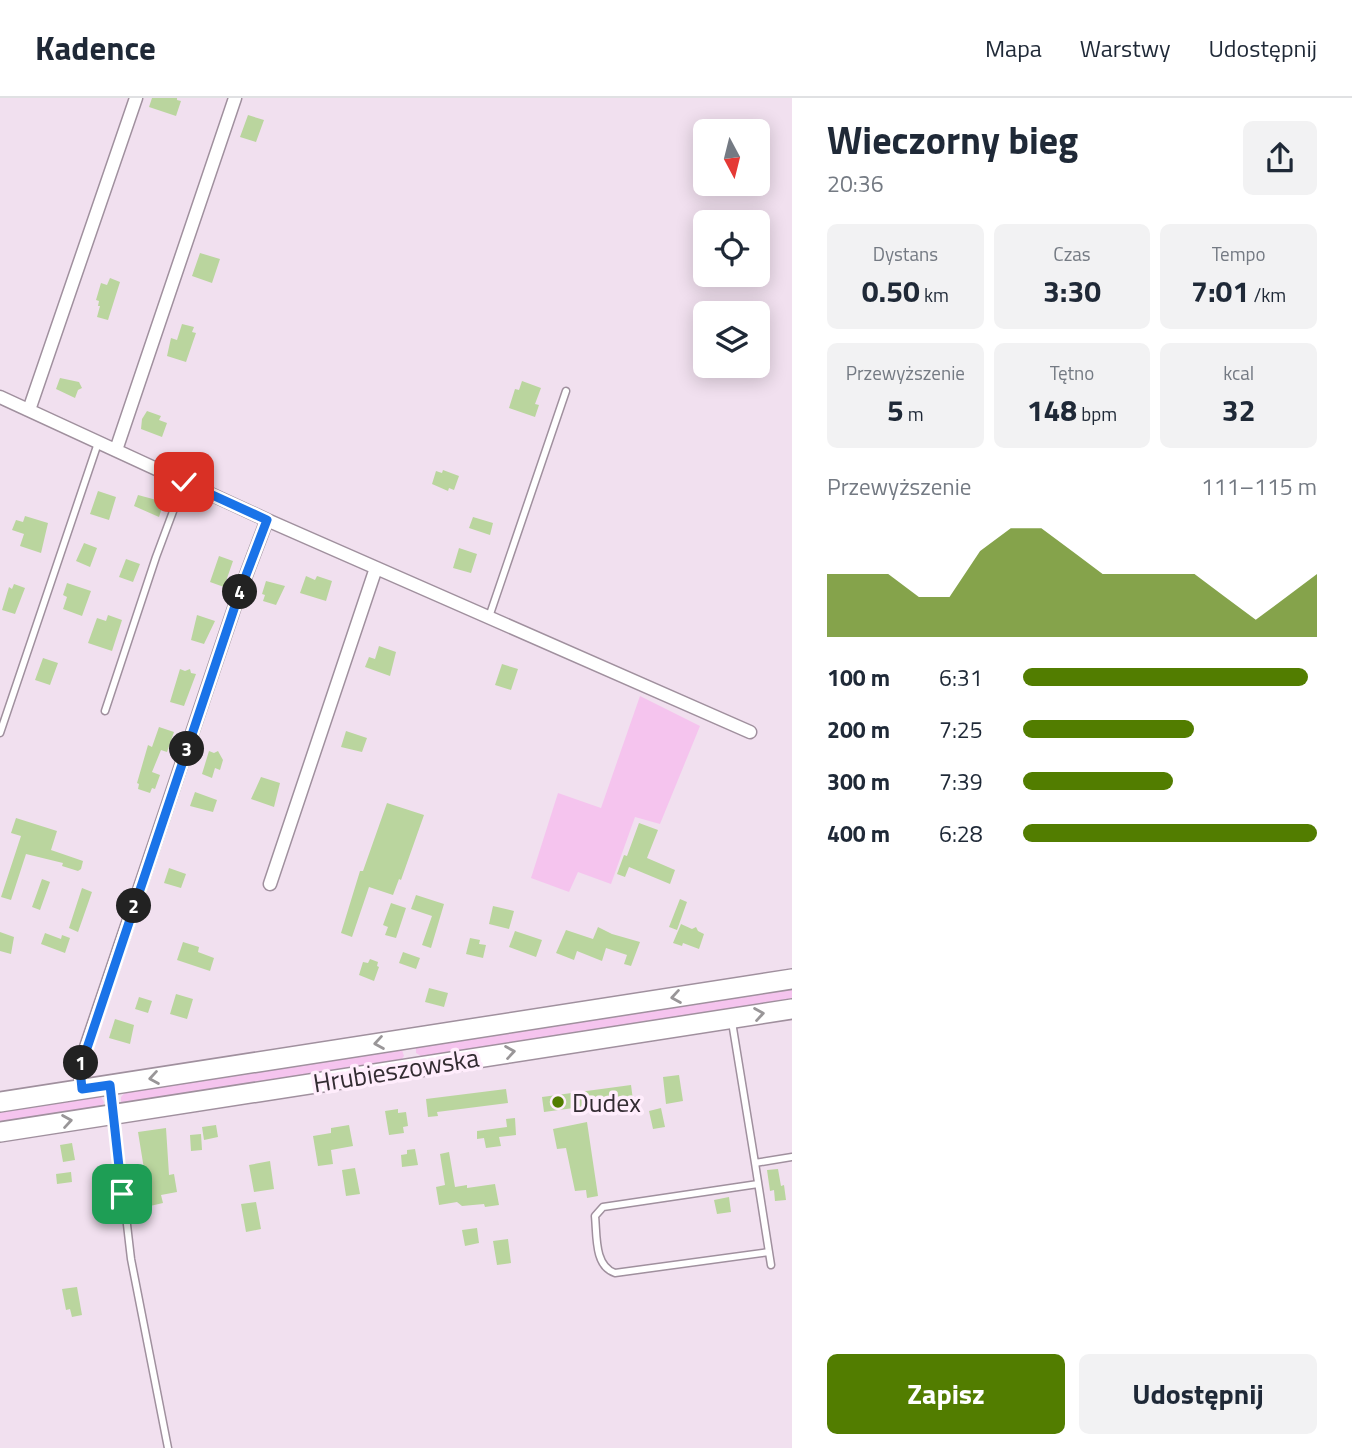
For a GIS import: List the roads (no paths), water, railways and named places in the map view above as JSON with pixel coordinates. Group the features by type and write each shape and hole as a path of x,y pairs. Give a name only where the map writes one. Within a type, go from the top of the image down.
{"main road":[{"name":"Hrubieszowska","path":"0,1102 792,979"},
{"name":"Hrubieszowska","path":"0,1132 792,1009"},
{"path":"407,1039 412,1068"}],"street":[{"path":"29,411 136,98"},
{"path":"116,450 235,98"},
{"path":"0,397 267,520 750,732"},
{"path":"82,1089 82,1059 240,591 267,520"},
{"path":"270,884 376,568"}],"lane":[{"path":"489,617 566,391"},
{"path":"0,733 98,442"},
{"path":"105,711 184,482"},
{"path":"731,1018 771,1265"},
{"path":"110,1085 131,1259 168,1448"},
{"path":"755,1163 792,1157"},
{"path":"758,1184 603,1208 595,1216 601,1264 615,1273 769,1252"}],"place":[{"name":"Dudex","path":"558,1102"}]}
